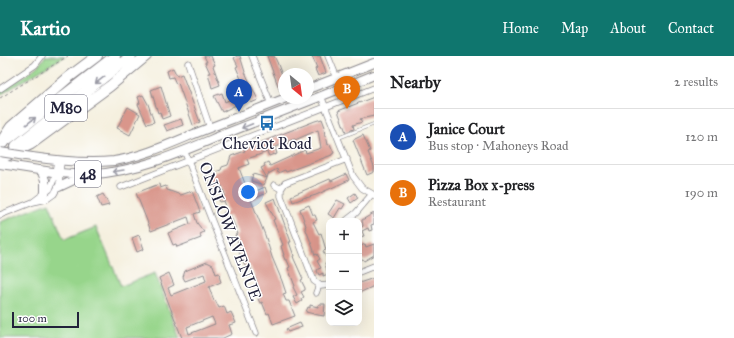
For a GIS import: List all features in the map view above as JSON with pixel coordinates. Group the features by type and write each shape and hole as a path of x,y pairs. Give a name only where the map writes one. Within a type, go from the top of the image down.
{"highway":[{"path":"0,145 11,127 69,77 97,56"},
{"name":"M80","path":"0,145 115,56"},
{"name":"M80","path":"0,159 131,56"},
{"path":"0,159 31,144 110,86 146,56"}],"main road":[{"path":"314,87 374,63"},
{"name":"48","path":"0,164 81,174 106,173 132,169 156,161 374,75"},
{"name":"48","path":"0,152 59,161 88,163 122,159 180,140 278,101"},
{"name":"ONSLOW AVENUE","path":"180,140 184,150"},
{"path":"41,170 45,182 45,193"},
{"path":"59,187 74,180 81,174"}],"street":[{"path":"1,86 35,66 42,56"},
{"path":"252,56 271,104"},
{"path":"328,56 337,78"},
{"path":"188,63 210,128"},
{"path":"121,187 374,88"},
{"path":"321,96 357,182 362,188 373,194 350,218"},
{"name":"ONSLOW AVENUE","path":"184,150 256,333"},
{"path":"326,286 319,285 314,281 281,196 281,189 285,184 347,159"},
{"path":"0,215 33,202 43,200 56,192 59,187 59,161"},
{"path":"33,202 52,186 58,172"},
{"path":"274,185 281,189"},
{"path":"362,271 374,266"},
{"path":"316,293 319,285"}],"lane":[{"path":"338,138 374,124"}],"path":[{"path":"0,98 68,56"}],"green space":[{"path":"45,56 65,56 0,95 0,91 32,71 38,66"},
{"path":"49,203 64,240 96,227 121,286 155,273 180,338 0,338 0,222"}],"building":[{"path":"204,56 211,56 220,85 212,88 208,73 210,73"},
{"path":"240,56 245,72 258,100 251,103 236,67 238,66 234,58"},
{"path":"267,56 274,56 279,68 278,68 278,86"},
{"path":"312,56 320,56 326,73 318,76 315,69 317,68"},
{"path":"173,68 177,76 182,74 200,122 193,125 178,83 176,84 173,77 169,78 167,71"},
{"path":"161,86 170,116 162,119 160,112 158,113 151,90"},
{"path":"222,93 225,102 237,96 240,103 222,112 214,96"},
{"path":"143,95 148,104 154,122 147,124 138,104 140,103 138,97"},
{"path":"374,97 374,116 360,119 362,122 353,125 354,129 346,132 338,111"},
{"path":"128,107 140,114 130,135 117,128"},
{"path":"181,119 183,125 167,131 164,125"},
{"path":"322,119 328,145 330,144 334,153 332,155 286,172 285,170 278,173 277,169 268,174 267,178 261,168 268,162 270,166 305,150 306,153 321,148 318,130 295,140 288,141 289,143 275,147 277,154 269,156 267,152 247,159 249,164 239,168 249,194 265,187 267,193 251,200 282,281 286,293 283,294 286,301 289,301 295,316 273,324 269,313 267,314 262,302 260,303 258,299 260,298 258,292 260,291 250,266 246,268 237,247 239,246 235,235 238,234 230,215 225,217 223,213 228,211 224,201 220,202 218,198 225,195 222,186 212,190 206,175 221,170 222,167 228,165 231,156 245,151 244,149"},
{"path":"363,135 370,151 368,152 374,167 374,172 367,175 353,140"},
{"path":"253,174 267,178 264,185 251,181"},
{"path":"346,174 349,180 316,195 293,202 291,196 330,179 331,181"},
{"path":"159,184 160,188 166,186 167,190 181,195 192,191 200,212 194,214 197,223 204,232 200,234 201,238 177,247 176,244 173,245 168,233 190,224 188,217 151,231 136,193"},
{"path":"355,193 358,198 351,203 348,198"},
{"path":"103,194 109,205 101,207 97,197"},
{"path":"275,198 291,242 289,242 294,259 303,279 301,280 305,288 305,290 301,292 304,297 301,299 302,301 297,304 293,297 297,295 293,287 295,286 288,268 290,267 283,255 281,246 283,245 273,220 275,219 266,202"},
{"path":"337,200 345,204 342,209 340,208 334,218 328,214"},
{"path":"309,205 317,220 313,222 319,234 321,233 326,250 323,251 326,256 326,275 323,276 323,273 319,275 317,271 321,268 317,261 320,259 317,254 315,255 300,209"},
{"path":"374,213 374,224 371,225 372,230 369,231 368,228 362,231 362,220"},
{"path":"139,235 144,249 137,252 132,238"},
{"path":"365,244 366,247 374,244 374,255 364,261 362,259 362,246"},
{"path":"207,262 213,265 216,274 219,273 221,282 209,287 214,301 215,300 219,308 224,306 227,314 231,312 236,323 229,325 232,334 223,338 182,338 159,278 169,273 174,285 168,288 171,295 206,281 204,274 185,281 183,277 185,271","holes":["212,317 215,324 189,334 187,327"]},
{"path":"374,278 374,286 362,292 362,282"},
{"path":"320,304 325,304 324,316 306,312 308,307 310,308 310,305 318,307"},
{"path":"300,323 302,327 288,332 286,329"}],"place":[{"name":"Pizza Box x-press","path":"347,109"},
{"name":"Janice Court","path":"239,112"},
{"name":"Cheviot Road","path":"267,123"}]}
